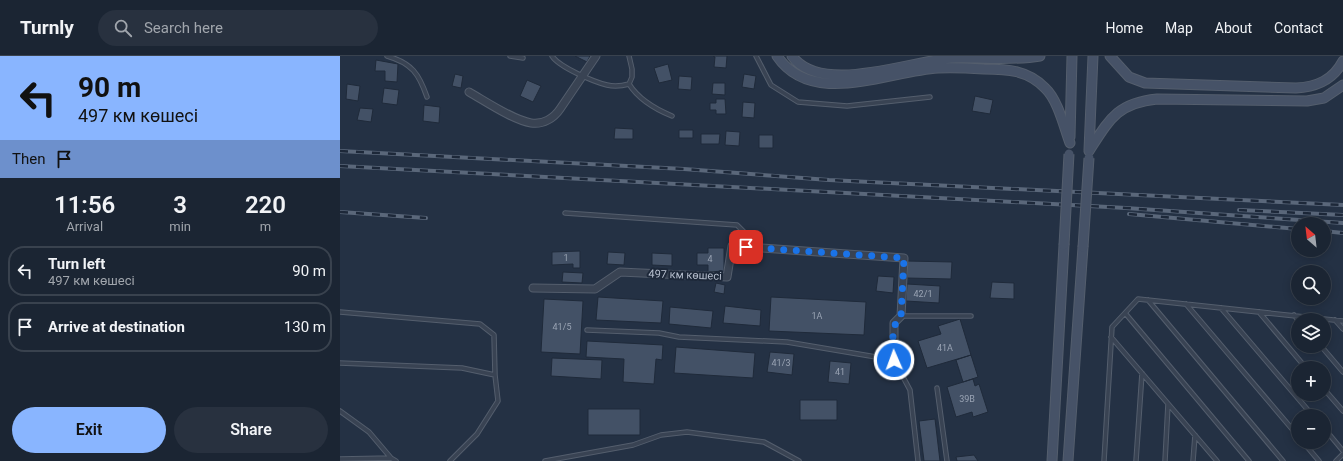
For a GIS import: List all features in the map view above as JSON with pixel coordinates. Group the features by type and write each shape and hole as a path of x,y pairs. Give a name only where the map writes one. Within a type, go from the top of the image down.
{"main road":[{"path":"777,56 783,65 797,75 810,81 826,84 855,82 938,68 1010,69 1028,76 1046,88 1058,111 1070,143"},
{"path":"792,56 803,67 812,72 838,75 860,73 936,60 1040,56"},
{"path":"1052,461 1070,143 1072,56"},
{"path":"1068,461 1089,154 1093,56"},
{"path":"1110,56 1129,77 1145,83 1296,88 1311,87 1323,82 1339,69 1343,61"},
{"path":"1089,154 1117,112 1139,102 1157,99 1307,101 1324,98 1343,85"}],"street":[{"path":"469,92 521,119 531,123 539,123 556,116 596,56"},
{"name":"497 км көшесі","path":"533,288 594,289 620,272 727,277 732,246 904,258 901,316 894,323 894,360"}],"lane":[{"path":"387,56 408,64 413,69 418,76 427,97"},
{"path":"510,56 523,58"},
{"path":"552,56 564,68 608,85 619,86 629,84"},
{"path":"628,56 632,69 632,77 629,84"},
{"path":"756,56 771,85 798,102 847,106 930,97"},
{"path":"629,84 634,92 643,100 659,111 672,116"},
{"path":"565,213 737,225 761,248"},
{"path":"1104,461 1112,327 1138,299 1291,315"},
{"path":"1148,300 1284,461"},
{"path":"1186,304 1291,428"},
{"path":"1222,308 1308,409"},
{"path":"340,312 480,324 494,335 495,375 498,401 477,434 450,461"},
{"path":"1259,312 1300,361"},
{"path":"1125,313 1249,461"},
{"path":"901,316 971,316"},
{"path":"1331,320 1343,321"},
{"path":"1335,320 1343,329"},
{"path":"587,330 659,334 679,337 787,342 894,360 910,390 918,461"},
{"path":"1111,337 1217,461"},
{"path":"1327,353 1343,372"},
{"path":"340,363 462,368 495,375"},
{"path":"1136,461 1142,373"},
{"path":"936,388 947,461"},
{"path":"1331,397 1343,411"},
{"path":"1165,461 1168,404"},
{"path":"340,411 369,432 391,458 396,461"},
{"path":"545,461 633,445 661,435 687,432 764,442 799,461"},
{"path":"1193,461 1195,435"},
{"path":"1331,436 1343,451"},
{"path":"1309,449 1319,461"},
{"path":"1336,461 1343,454"},
{"path":"340,459 391,458"}],"building":[{"path":"575,56 590,56 587,62"},
{"path":"713,56 727,56 726,68 714,67 715,57"},
{"path":"376,60 398,64 397,82 385,81 385,71 375,71"},
{"path":"668,64 672,80 659,83 654,68"},
{"path":"455,74 463,76 461,88 452,86"},
{"path":"744,74 756,76 754,89 742,87"},
{"path":"679,76 692,77 691,90 678,89"},
{"path":"527,80 541,86 533,102 520,96"},
{"path":"713,83 725,83 725,95 712,94"},
{"path":"347,84 360,86 358,101 346,99"},
{"path":"384,88 399,90 397,105 382,103"},
{"path":"975,96 993,100 990,114 972,111"},
{"path":"716,99 725,99 726,114 716,114 716,110 710,110 710,103 716,103"},
{"path":"743,102 755,103 754,118 742,117"},
{"path":"424,105 440,107 439,123 423,121"},
{"path":"360,108 373,109 371,122 357,120"},
{"path":"615,128 633,129 633,139 614,139"},
{"path":"679,130 693,130 693,138 679,138"},
{"path":"726,131 740,132 739,146 725,145"},
{"path":"701,134 720,134 719,144 701,144"},
{"path":"759,135 773,135 773,148 759,148"},
{"path":"708,248 724,248 724,271 708,272 708,265 697,265 697,253 708,253"},
{"path":"580,251 580,268 573,268 573,264 552,265 552,252"},
{"path":"608,252 625,253 624,265 607,264"},
{"path":"652,253 672,254 672,266 652,265"},
{"path":"741,253 752,253 753,263 741,263"},
{"path":"907,261 952,262 951,279 907,278"},
{"path":"563,272 583,273 582,283 562,282"},
{"path":"878,276 894,277 893,293 876,291"},
{"path":"992,282 1014,283 1014,299 990,298"},
{"path":"716,283 725,285 724,294 714,292"},
{"path":"907,284 940,286 939,303 906,301"},
{"path":"598,297 663,301 661,323 596,320"},
{"path":"771,297 866,302 864,335 769,331"},
{"path":"544,299 583,301 580,354 541,352"},
{"path":"725,306 761,310 760,326 723,323"},
{"path":"670,307 713,311 711,328 669,324"},
{"path":"960,319 971,355 927,368 918,341 941,334 938,326"},
{"path":"587,341 663,345 662,360 656,359 654,384 623,382 624,359 586,357"},
{"path":"676,347 755,353 753,378 674,373"},
{"path":"770,352 794,354 792,375 767,372"},
{"path":"971,355 978,377 963,382 956,360"},
{"path":"552,358 602,360 601,379 551,376"},
{"path":"830,361 851,363 849,384 828,382"},
{"path":"973,379 975,386 979,384 988,412 973,417 972,412 956,417 947,387"},
{"path":"800,400 837,400 837,420 800,420"},
{"path":"588,409 640,409 640,435 588,435"},
{"path":"935,419 940,461 924,461 919,421"},
{"path":"974,455 978,461 957,461 956,457"}],"railway":[{"path":"340,151 684,169 829,180 1343,205"},
{"path":"340,166 1126,208 1343,223"},
{"path":"1239,210 1343,215"},
{"path":"340,212 426,218"},
{"path":"1129,214 1291,228"},
{"path":"1331,232 1343,233"}],"route":[{"path":"746,247 904,258 901,316 894,323 894,360"}]}
